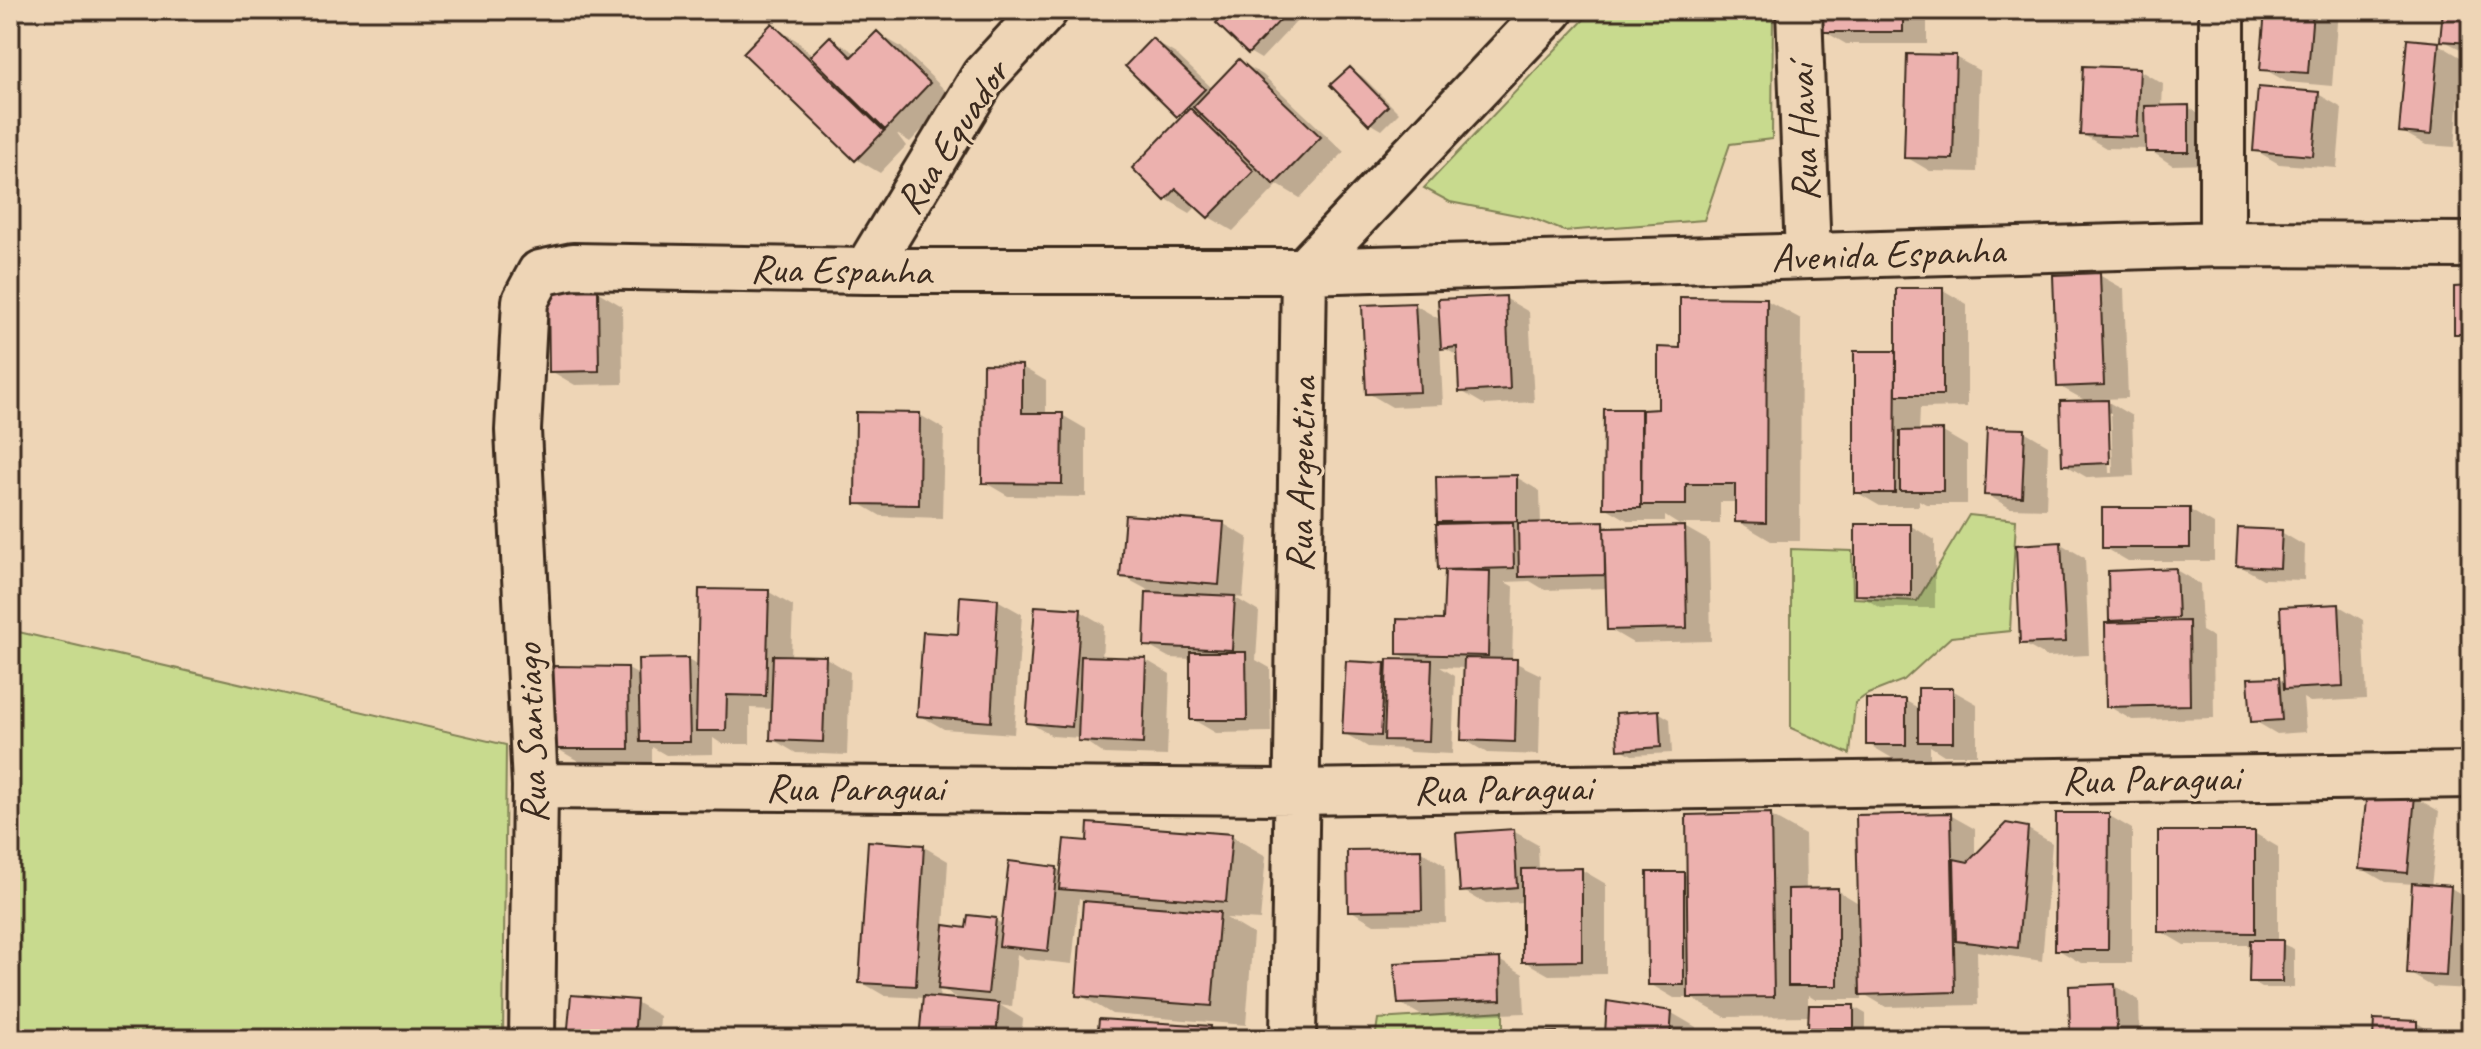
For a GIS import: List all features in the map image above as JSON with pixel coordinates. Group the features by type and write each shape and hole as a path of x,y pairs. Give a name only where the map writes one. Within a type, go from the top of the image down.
{"street":[{"name":"Rua Equador","path":"866,271 984,76 1045,10"},
{"path":"1304,271 1551,10"},
{"name":"Rua Havaí","path":"1799,10 1808,256"},
{"path":"2222,10 2222,244"},
{"name":"Avenida Espanha","path":"1304,271 2222,244 2471,245"},
{"name":"Rua Espanha","path":"518,430 525,301 540,273 573,266 866,271 1304,271"},
{"name":"Rua Argentina","path":"1293,1039 1304,271"},
{"name":"Rua Santiago","path":"518,430 535,786 532,1039"},
{"name":"Rua Paraguai","path":"535,786 1296,792 2471,775"}],"green space":[{"path":"1593,10 1773,10 1772,139 1730,144 1704,220 1564,231 1532,218 1450,202 1424,188"},
{"path":"1969,515 2016,520 2010,631 1951,637 1904,680 1868,694 1855,703 1850,754 1791,728 1791,549 1852,551 1853,598 1917,601"},
{"path":"10,630 506,745 503,1039 10,1039"},
{"path":"1503,1011 1503,1039 1375,1039 1378,1019"}],"building":[{"path":"1229,10 1285,10 1287,13 1248,54 1216,23"},
{"path":"1819,10 1903,10 1903,32 1820,32"},
{"path":"2265,10 2313,10 2308,73 2260,70"},
{"path":"2443,10 2471,10 2471,43 2440,41"},
{"path":"772,23 884,131 855,161 743,53"},
{"path":"877,31 930,83 885,130 810,56 830,36 851,57"},
{"path":"1152,38 1205,89 1177,117 1125,66"},
{"path":"2407,39 2439,42 2431,135 2399,132"},
{"path":"1907,54 1956,55 1953,159 1904,158"},
{"path":"1239,59 1321,137 1274,185 1193,107"},
{"path":"2083,66 2140,68 2137,137 2080,135"},
{"path":"1350,67 1388,106 1369,125 1330,85"},
{"path":"2258,87 2319,92 2313,156 2253,151"},
{"path":"2189,105 2189,152 2146,152 2145,106"},
{"path":"1190,108 1254,171 1208,218 1176,189 1165,201 1132,168"},
{"path":"2100,273 2104,385 2057,387 2053,275"},
{"path":"2471,286 2471,334 2454,334 2454,287"},
{"path":"1896,288 1943,288 1943,395 1896,395"},
{"path":"598,290 599,371 549,372 548,291"},
{"path":"1506,296 1510,389 1459,392 1457,347 1441,349 1438,299"},
{"path":"1680,297 1767,298 1766,523 1735,522 1735,484 1686,484 1686,505 1641,505 1642,410 1658,409 1658,347 1680,348"},
{"path":"1415,303 1420,392 1366,394 1362,305"},
{"path":"1854,351 1896,351 1895,493 1854,493"},
{"path":"983,364 1022,365 1022,413 1063,413 1062,484 982,483"},
{"path":"2108,400 2110,463 2062,465 2060,401"},
{"path":"1604,409 1641,409 1641,508 1603,508"},
{"path":"856,412 920,413 919,505 855,504"},
{"path":"1987,428 2025,429 2022,497 1984,495"},
{"path":"1943,430 1943,491 1900,491 1900,431"},
{"path":"1517,475 1517,521 1437,522 1436,477"},
{"path":"2102,508 2190,508 2190,548 2102,548"},
{"path":"1125,515 1224,522 1219,585 1120,577"},
{"path":"1604,521 1605,575 1519,577 1518,523"},
{"path":"1513,522 1514,568 1438,570 1436,524"},
{"path":"1855,524 1911,524 1911,596 1855,595"},
{"path":"1685,526 1687,628 1607,630 1604,528"},
{"path":"2238,528 2282,530 2280,568 2236,566"},
{"path":"2061,542 2066,642 2020,644 2016,545"},
{"path":"2466,550 2471,550 2471,593 2466,593"},
{"path":"2176,568 2178,618 2109,621 2108,571"},
{"path":"1445,570 1490,571 1488,656 1397,654 1397,619 1443,620"},
{"path":"699,589 769,590 766,696 727,695 726,731 696,731"},
{"path":"1146,592 1235,596 1232,650 1144,646"},
{"path":"960,596 998,599 991,722 917,716 923,632 958,634"},
{"path":"2464,597 2471,597 2471,633 2465,633"},
{"path":"2339,604 2343,686 2284,689 2280,607"},
{"path":"1035,606 1081,609 1072,727 1026,723"},
{"path":"2189,621 2190,705 2106,707 2105,623"},
{"path":"1190,652 1246,652 1247,720 1190,720"},
{"path":"773,655 826,656 823,742 770,740"},
{"path":"1081,656 1146,658 1143,744 1078,741"},
{"path":"688,658 690,742 640,742 638,659"},
{"path":"1464,658 1517,659 1515,742 1461,740"},
{"path":"1387,659 1432,660 1429,741 1384,740"},
{"path":"1346,661 1385,663 1381,736 1342,734"},
{"path":"553,666 628,667 629,749 554,749"},
{"path":"2279,677 2282,720 2251,722 2248,678"},
{"path":"1918,688 1953,688 1953,742 1918,742"},
{"path":"1866,699 1906,699 1906,745 1866,745"},
{"path":"1659,710 1661,747 1618,750 1616,713"},
{"path":"2367,791 2415,795 2408,873 2359,869"},
{"path":"1771,813 1774,997 1688,998 1686,815"},
{"path":"1951,813 1955,992 1860,995 1856,815"},
{"path":"2056,813 2109,813 2108,950 2055,950"},
{"path":"1088,823 1232,834 1226,902 1059,889 1064,839 1087,841"},
{"path":"2006,823 2028,827 2018,948 1956,941 1954,859 1968,862"},
{"path":"1514,829 1517,887 1460,892 1456,833"},
{"path":"2158,831 2255,831 2255,933 2158,932"},
{"path":"868,841 924,845 916,986 859,983"},
{"path":"1421,849 1422,910 1348,911 1347,850"},
{"path":"1009,861 1057,867 1048,951 999,946"},
{"path":"1582,868 1582,961 1522,962 1522,869"},
{"path":"1647,872 1684,872 1684,985 1648,985"},
{"path":"2412,883 2451,886 2446,976 2407,974"},
{"path":"1838,888 1838,986 1788,986 1788,889"},
{"path":"1083,901 1220,912 1212,1006 1076,996"},
{"path":"968,915 996,918 988,994 938,989 944,925 966,928"},
{"path":"2250,940 2283,940 2282,982 2249,982"},
{"path":"1500,958 1501,1000 1398,1004 1394,963"},
{"path":"2115,984 2117,1033 2070,1035 2069,986"},
{"path":"571,995 637,1000 634,1039 567,1039"},
{"path":"923,996 999,1003 996,1039 919,1039"},
{"path":"1607,1001 1672,1011 1670,1039 1595,1039 1593,1032 1605,1034"},
{"path":"1809,1005 1854,1005 1854,1028 1808,1028"},
{"path":"1099,1019 1211,1026 1210,1039 1097,1039"},
{"path":"2374,1019 2417,1021 2417,1039 2373,1039"},
{"path":"1557,1032 1557,1039 1516,1039 1516,1033"},
{"path":"1593,1032 1595,1039 1566,1039 1566,1033"},
{"path":"2023,1033 2074,1035 2073,1039 2023,1039"}]}
